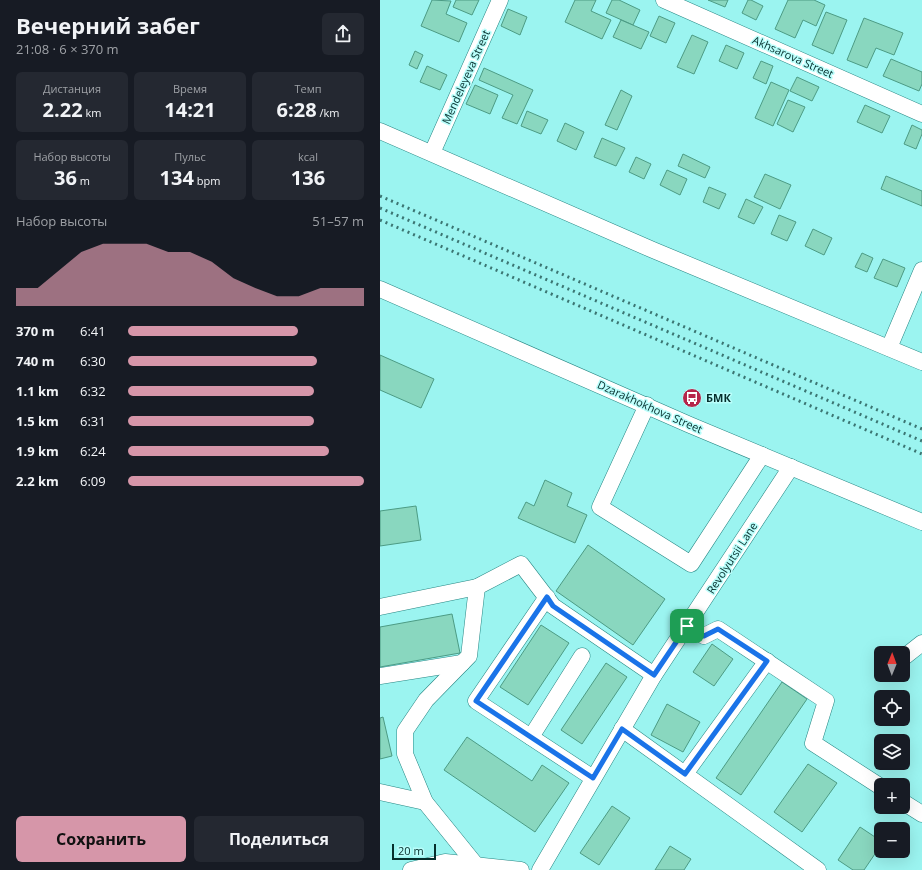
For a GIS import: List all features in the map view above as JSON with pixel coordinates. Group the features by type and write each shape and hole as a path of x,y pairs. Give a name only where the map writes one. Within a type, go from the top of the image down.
{"street":[{"name":"Mendeleyeva Street","path":"432,153 500,0"},
{"name":"Akhsarova Street","path":"664,0 922,114"},
{"path":"380,131 653,250 922,362"},
{"path":"889,348 922,270"},
{"name":"Dzarakhokhova Street","path":"380,289 762,455 922,522"},
{"path":"647,405 600,507 691,564 762,455"},
{"name":"Revolyutsii Lane","path":"540,870 654,675 791,467"},
{"path":"380,608 477,587 521,564 553,606 654,675"},
{"path":"476,866 425,802 405,754 405,731 426,700 469,656 477,587"},
{"path":"547,597 476,701 593,778"},
{"path":"687,626 704,636 718,629 826,701 813,744 874,783"},
{"path":"910,652 922,643"},
{"path":"531,737 582,656"},
{"path":"685,774 767,661"},
{"path":"380,676 462,663"},
{"path":"622,729 818,870"},
{"path":"380,792 425,802"},
{"path":"910,806 922,814"},
{"path":"411,870 445,862 521,870"}],"building":[{"path":"432,0 451,1 446,14 467,23 459,42 421,26"},
{"path":"456,0 479,0 472,15 453,7"},
{"path":"575,0 596,0 591,11 611,20 602,39 565,22"},
{"path":"612,0 619,0 640,10 633,25 606,13"},
{"path":"708,0 728,0 725,7"},
{"path":"748,0 763,6 756,20 742,13"},
{"path":"788,0 814,0 825,5 816,26 803,20 795,38 775,29"},
{"path":"508,9 527,17 520,35 501,26"},
{"path":"826,12 847,20 833,54 812,45"},
{"path":"659,16 675,23 666,43 650,36"},
{"path":"864,18 903,33 894,55 876,48 867,68 847,60"},
{"path":"621,20 649,32 641,49 613,37"},
{"path":"692,35 708,42 694,74 677,67"},
{"path":"726,45 744,53 737,69 719,61"},
{"path":"415,51 423,55 417,69 409,65"},
{"path":"891,59 922,72 922,84 919,91 883,76"},
{"path":"761,61 773,66 766,84 753,78"},
{"path":"427,66 447,75 440,90 420,82"},
{"path":"484,68 533,90 517,124 502,118 513,95 479,80"},
{"path":"797,77 819,87 812,101 790,91"},
{"path":"771,82 789,90 773,126 755,118"},
{"path":"475,85 498,95 490,114 466,104"},
{"path":"621,90 632,96 617,130 605,125"},
{"path":"788,100 805,107 793,132 777,124"},
{"path":"865,105 890,116 882,133 857,122"},
{"path":"527,111 548,120 541,134 521,126"},
{"path":"565,123 584,132 576,150 557,141"},
{"path":"912,125 922,130 922,134 916,149 904,144"},
{"path":"602,138 625,148 616,166 594,157"},
{"path":"683,154 710,167 705,178 678,166"},
{"path":"636,157 651,164 644,179 629,172"},
{"path":"667,170 687,179 680,195 660,185"},
{"path":"765,174 791,185 780,209 754,197"},
{"path":"886,176 922,191 922,206 881,189"},
{"path":"709,187 726,194 719,209 703,202"},
{"path":"746,199 763,207 754,224 738,217"},
{"path":"779,215 796,222 787,241 771,234"},
{"path":"813,229 832,238 824,255 805,246"},
{"path":"862,253 873,258 867,272 855,267"},
{"path":"883,259 905,268 897,287 874,278"},
{"path":"380,355 434,379 421,408 380,390"},
{"path":"545,480 572,493 567,506 587,515 575,543 518,518 526,502 534,506"},
{"path":"416,506 421,540 380,546 380,511"},
{"path":"588,545 665,599 633,645 556,591"},
{"path":"452,614 460,653 380,667 380,627"},
{"path":"541,625 569,643 528,705 500,687"},
{"path":"712,644 733,659 714,686 693,672"},
{"path":"606,663 627,677 582,744 561,730"},
{"path":"782,682 807,699 741,795 716,778"},
{"path":"667,704 700,722 683,752 651,735"},
{"path":"383,717 392,756 380,759 380,718"},
{"path":"467,737 532,781 542,765 569,783 535,832 444,770"},
{"path":"808,764 837,783 802,832 774,812"},
{"path":"612,806 630,818 599,865 580,853"},
{"path":"860,827 874,836 874,855 864,870 853,870 838,860"},
{"path":"670,846 691,859 684,870 655,870"}],"railway":[{"path":"380,196 922,429"},
{"path":"380,208 922,441"},
{"path":"380,220 922,454"}],"place":[{"name":"БМК","path":"692,398"}],"route":[{"path":"547,597 553,606 654,675 687,626 704,636 718,629 767,661 685,774 622,729 593,778 476,701 547,597"}]}
